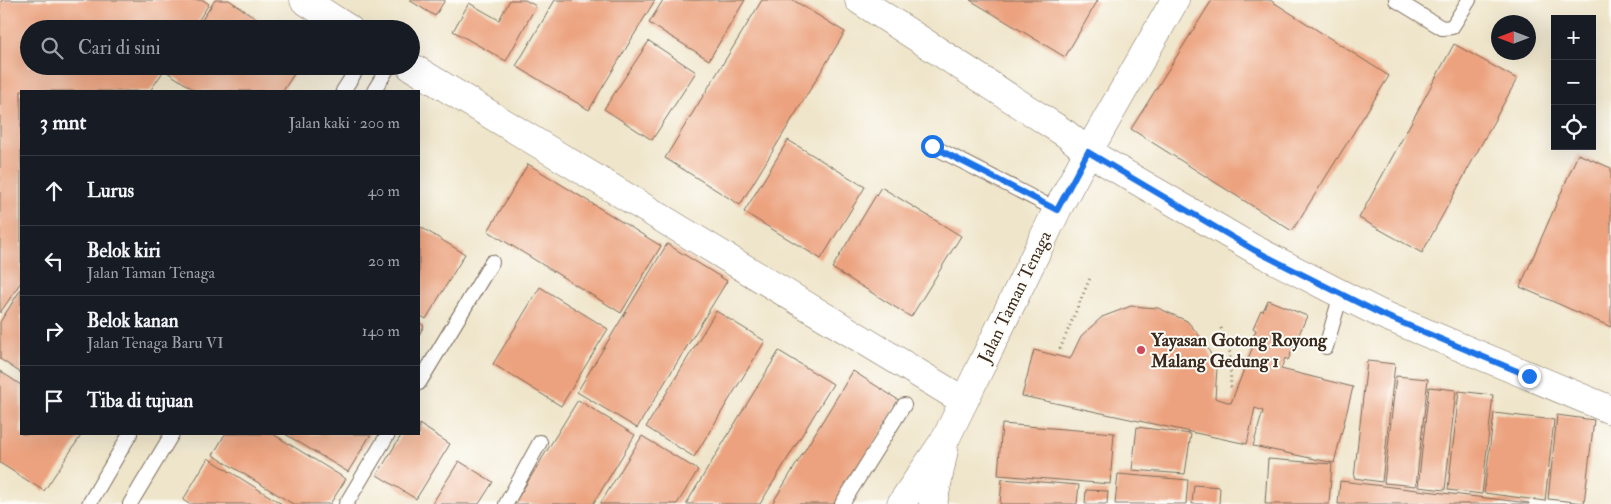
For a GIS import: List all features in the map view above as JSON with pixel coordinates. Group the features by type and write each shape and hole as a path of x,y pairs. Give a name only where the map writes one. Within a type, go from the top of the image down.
{"street":[{"path":"304,0 335,20"},
{"path":"860,0 1066,134 1088,152 1254,250 1381,314 1611,410"},
{"name":"Jalan Taman Tenaga","path":"901,504 946,438 1057,210 1175,0"},
{"path":"420,72 964,401"},
{"name":"Jalan Taman Tenaga","path":"933,504 946,438"}],"lane":[{"path":"1396,0 1442,28 1452,26 1470,0"},
{"path":"344,90 353,75"},
{"path":"375,90 384,75"},
{"path":"932,146 1057,210"},
{"path":"420,381 492,262"},
{"path":"1326,348 1341,294"},
{"path":"842,504 904,405"},
{"path":"89,504 129,435"},
{"path":"130,504 171,435"},
{"path":"346,504 387,435"},
{"path":"506,504 540,442"}],"path":[{"path":"1060,349 1090,278"},
{"path":"1222,328 1230,353 1231,389"}],"building":[{"path":"2,0 203,0 209,4 199,20 20,20 20,75 161,75 151,90 20,90 20,283 0,313 0,3"},
{"path":"215,0 229,0 259,20 202,20"},
{"path":"409,0 445,0 435,16"},
{"path":"510,0 525,0 536,6 506,61 453,31 469,3 499,20"},
{"path":"555,0 655,0 589,110 516,66"},
{"path":"663,0 745,0 709,60 649,23"},
{"path":"762,0 793,0 845,32 740,205 665,158"},
{"path":"970,0 1098,0 1065,57"},
{"path":"1212,0 1270,0 1389,76 1292,231 1131,129"},
{"path":"649,41 696,72 652,140 604,109"},
{"path":"1454,44 1517,79 1422,253 1359,218"},
{"path":"172,75 293,75 284,90 194,90"},
{"path":"788,140 865,187 821,259 744,212"},
{"path":"1578,154 1611,168 1611,327 1520,287"},
{"path":"528,164 661,246 621,313 488,231"},
{"path":"881,187 961,236 911,317 832,268"},
{"path":"420,227 465,254 426,319 420,316"},
{"path":"667,244 727,281 637,428 577,392"},
{"path":"540,287 608,329 561,406 493,364"},
{"path":"20,291 20,372 0,359 0,322"},
{"path":"1268,300 1307,316 1288,360 1285,358 1281,369 1353,387 1334,463 1253,446 1263,411 1255,408 1247,444 1022,396 1034,350 1070,359 1081,336 1102,317 1131,306 1158,308 1187,321 1205,342 1217,368 1215,398 1231,403 1253,346 1250,344 1256,330 1253,328"},
{"path":"716,311 765,341 694,457 646,427"},
{"path":"420,323 424,326 420,333"},
{"path":"779,351 833,384 760,504 686,504"},
{"path":"1367,361 1395,364 1382,482 1354,478"},
{"path":"0,371 20,384 20,435 81,435 44,491 0,463"},
{"path":"853,371 900,401 837,504 772,504"},
{"path":"1396,376 1428,379 1416,486 1384,483"},
{"path":"1429,387 1456,390 1445,490 1418,487"},
{"path":"1459,391 1493,395 1482,494 1448,490"},
{"path":"578,400 635,435 593,504 514,504"},
{"path":"1494,413 1554,420 1545,501 1484,493"},
{"path":"1557,415 1594,420 1584,503 1548,499"},
{"path":"1002,424 1114,433 1110,484 998,475"},
{"path":"420,425 450,444 416,499 377,475 401,435 420,435"},
{"path":"1137,427 1191,434 1185,474 1132,470"},
{"path":"224,435 275,435 346,479 330,504 293,504 213,455"},
{"path":"287,435 370,435 348,472"},
{"path":"642,436 698,470 677,504 600,504"},
{"path":"208,458 282,504 189,504 183,500"},
{"path":"1268,459 1332,464 1329,504 1265,504"},
{"path":"459,461 493,482 479,504 432,504"},
{"path":"1118,474 1188,480 1186,504 1115,504"},
{"path":"1002,479 1079,485 1077,504 1000,504"},
{"path":"1340,481 1529,503 1529,504 1338,504"},
{"path":"1194,485 1220,487 1219,504 1192,504"},
{"path":"1086,490 1108,491 1107,504 1085,504"}],"place":[{"name":"Yayasan Gotong Royong Malang Gedung 1","path":"1141,350"}],"route":[{"path":"932,146 1057,210 1088,152 1254,250 1381,314 1529,376"}]}
